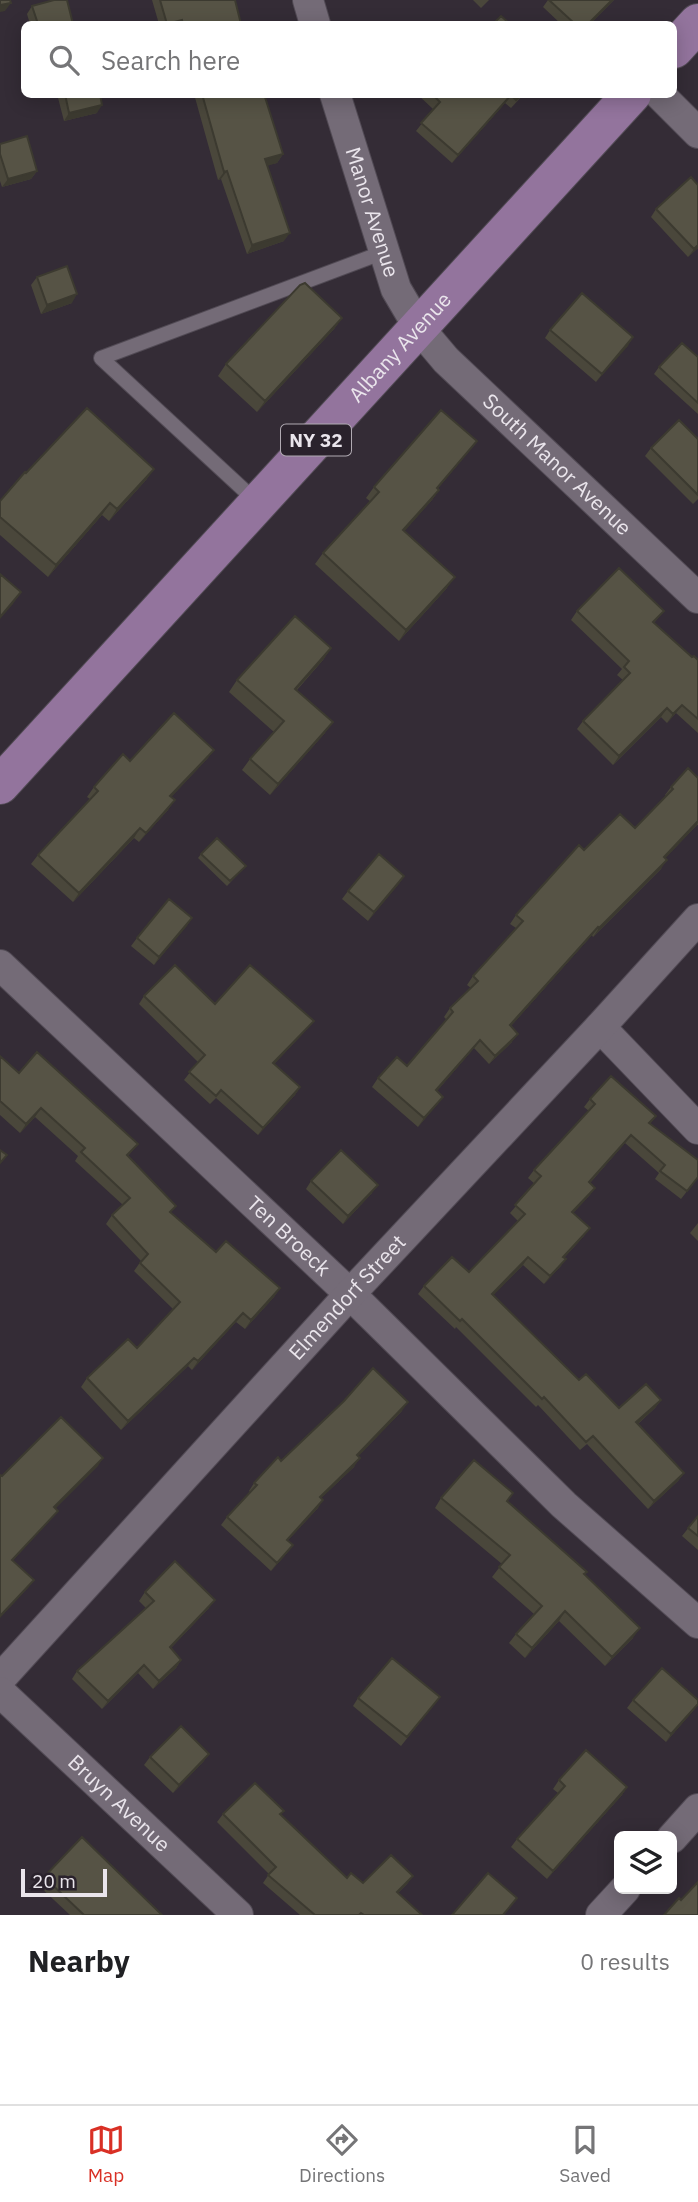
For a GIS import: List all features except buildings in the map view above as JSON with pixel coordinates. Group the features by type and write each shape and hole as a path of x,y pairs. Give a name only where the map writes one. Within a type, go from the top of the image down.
{"main road":[{"path":"677,46 698,23"},
{"name":"Albany Avenue","path":"0,785 628,98"}],"street":[{"path":"308,0 314,21"},
{"name":"Manor Avenue","path":"336,98 396,289 419,328"},
{"path":"663,98 698,133"},
{"name":"South Manor Avenue","path":"419,328 446,360 698,598"},
{"name":"Elmendorf Street","path":"0,1679 350,1294 698,919"},
{"name":"Ten Broeck","path":"0,965 350,1294 564,1505 698,1623"},
{"path":"600,1027 698,1129"},
{"name":"Bruyn Avenue","path":"0,1692 238,1915"},
{"path":"677,1833 698,1810"},
{"path":"601,1915 620,1894"}],"lane":[{"path":"258,503 102,358 384,253"}]}
